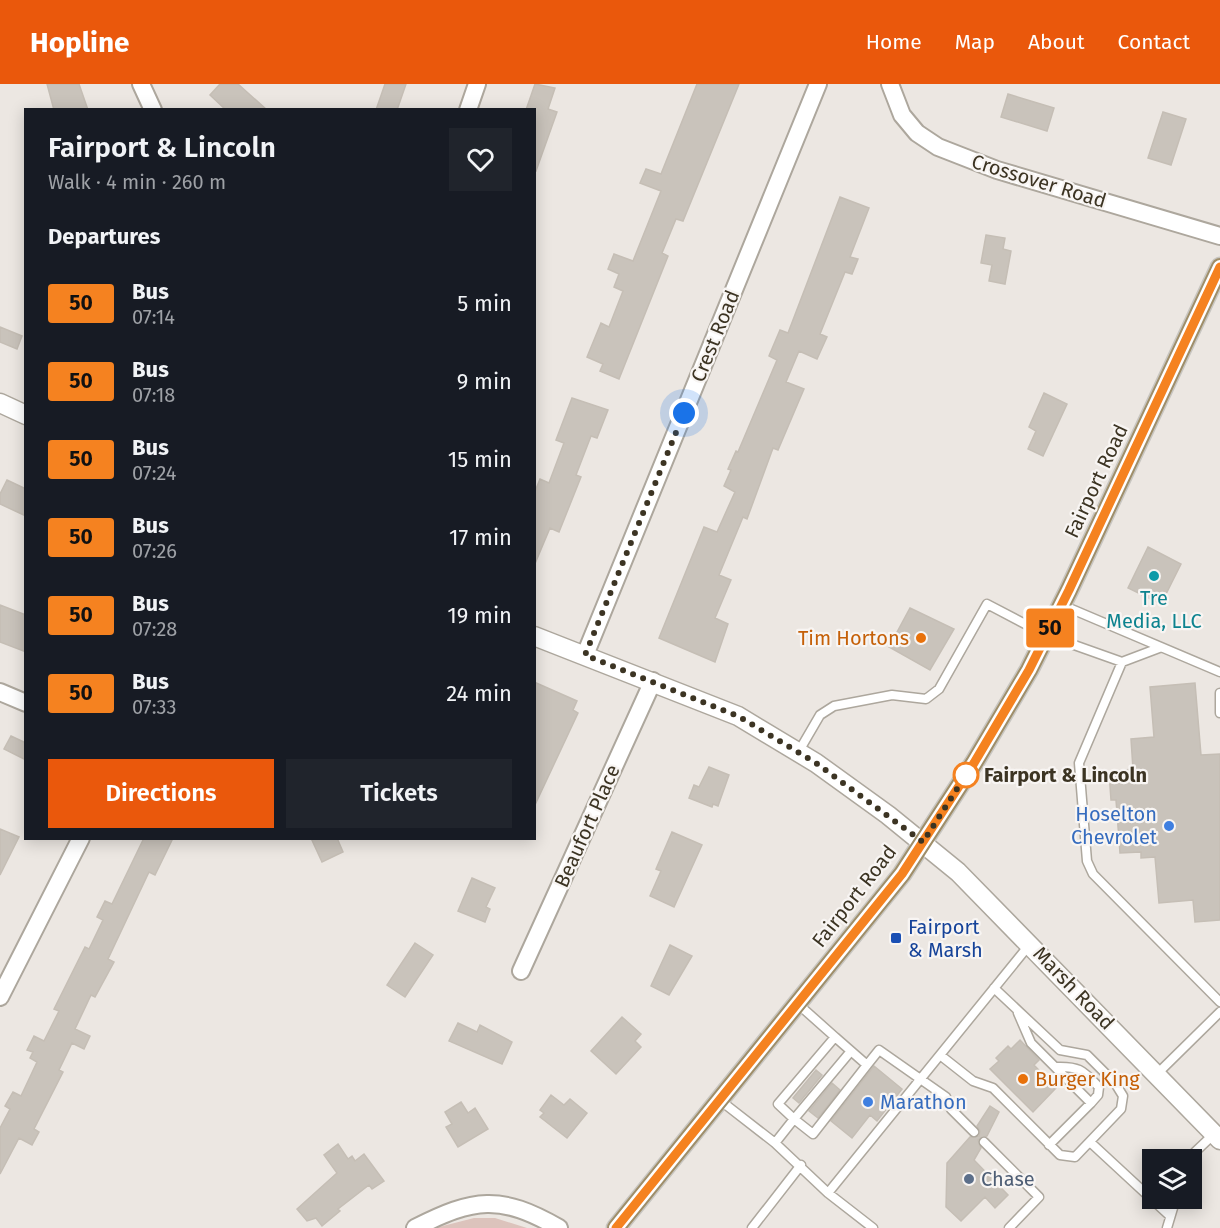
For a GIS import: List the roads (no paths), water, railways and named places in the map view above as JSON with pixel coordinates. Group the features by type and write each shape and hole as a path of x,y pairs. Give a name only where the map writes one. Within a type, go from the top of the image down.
{"main road":[{"name":"Fairport Road","path":"616,1228 721,1101 902,874 980,752 1062,605 1220,267"}],"street":[{"path":"141,84 152,108"},
{"path":"469,108 477,84"},
{"name":"Crest Road","path":"585,655 818,84"},
{"name":"Crossover Road","path":"890,84 902,115 917,134 938,147 997,170 1220,236"},
{"path":"0,403 24,414"},
{"name":"Marsh Road","path":"536,637 738,716 799,751 923,842 958,872 1030,943 1217,1137"},
{"name":"Beaufort Place","path":"520,971 653,681"},
{"path":"0,692 24,702"},
{"path":"0,997 80,840"},
{"path":"415,1228 446,1212 480,1203 509,1204 559,1228"}],"lane":[{"path":"799,751 820,715 834,706 892,695 926,699 939,689 987,604 1046,635 1122,662 1159,648"},
{"path":"1062,605 1220,672"},
{"path":"1122,662 1079,763 1087,861 1093,874 1220,1002"},
{"path":"1220,693 1220,713"},
{"path":"828,1193 1030,943"},
{"path":"940,1055 973,1081 993,1088 1059,1155 1074,1157 1121,1109 1123,1096 1115,1083 1087,1056 1060,1050 994,988"},
{"path":"798,1004 867,1065"},
{"path":"1015,1007 1031,1042 1091,1103"},
{"path":"1156,1074 1220,1012"},
{"path":"835,1037 777,1104 813,1134 879,1050 946,1097 951,1109 974,1132"},
{"path":"775,1143 851,1051"},
{"path":"1049,1145 1098,1095 1099,1087 1081,1069 1073,1066 1056,1067"},
{"path":"721,1101 775,1143 801,1165 828,1193 873,1228"},
{"path":"1199,1149 1217,1137"},
{"path":"984,1142 1039,1197 1009,1228"},
{"path":"1090,1142 1170,1216"},
{"path":"752,1228 801,1165"},
{"path":"1167,1228 1172,1209"}],"place":[{"name":"Tre Media, LLC","path":"1154,576"},
{"name":"Tim Hortons","path":"921,638"},
{"name":"Fairport & Lincoln","path":"966,775"},
{"name":"Hoselton Chevrolet","path":"1169,826"},
{"name":"Fairport & Marsh","path":"896,938"},
{"name":"Burger King","path":"1023,1079"},
{"name":"Marathon","path":"868,1102"},
{"name":"Chase","path":"969,1179"}]}
